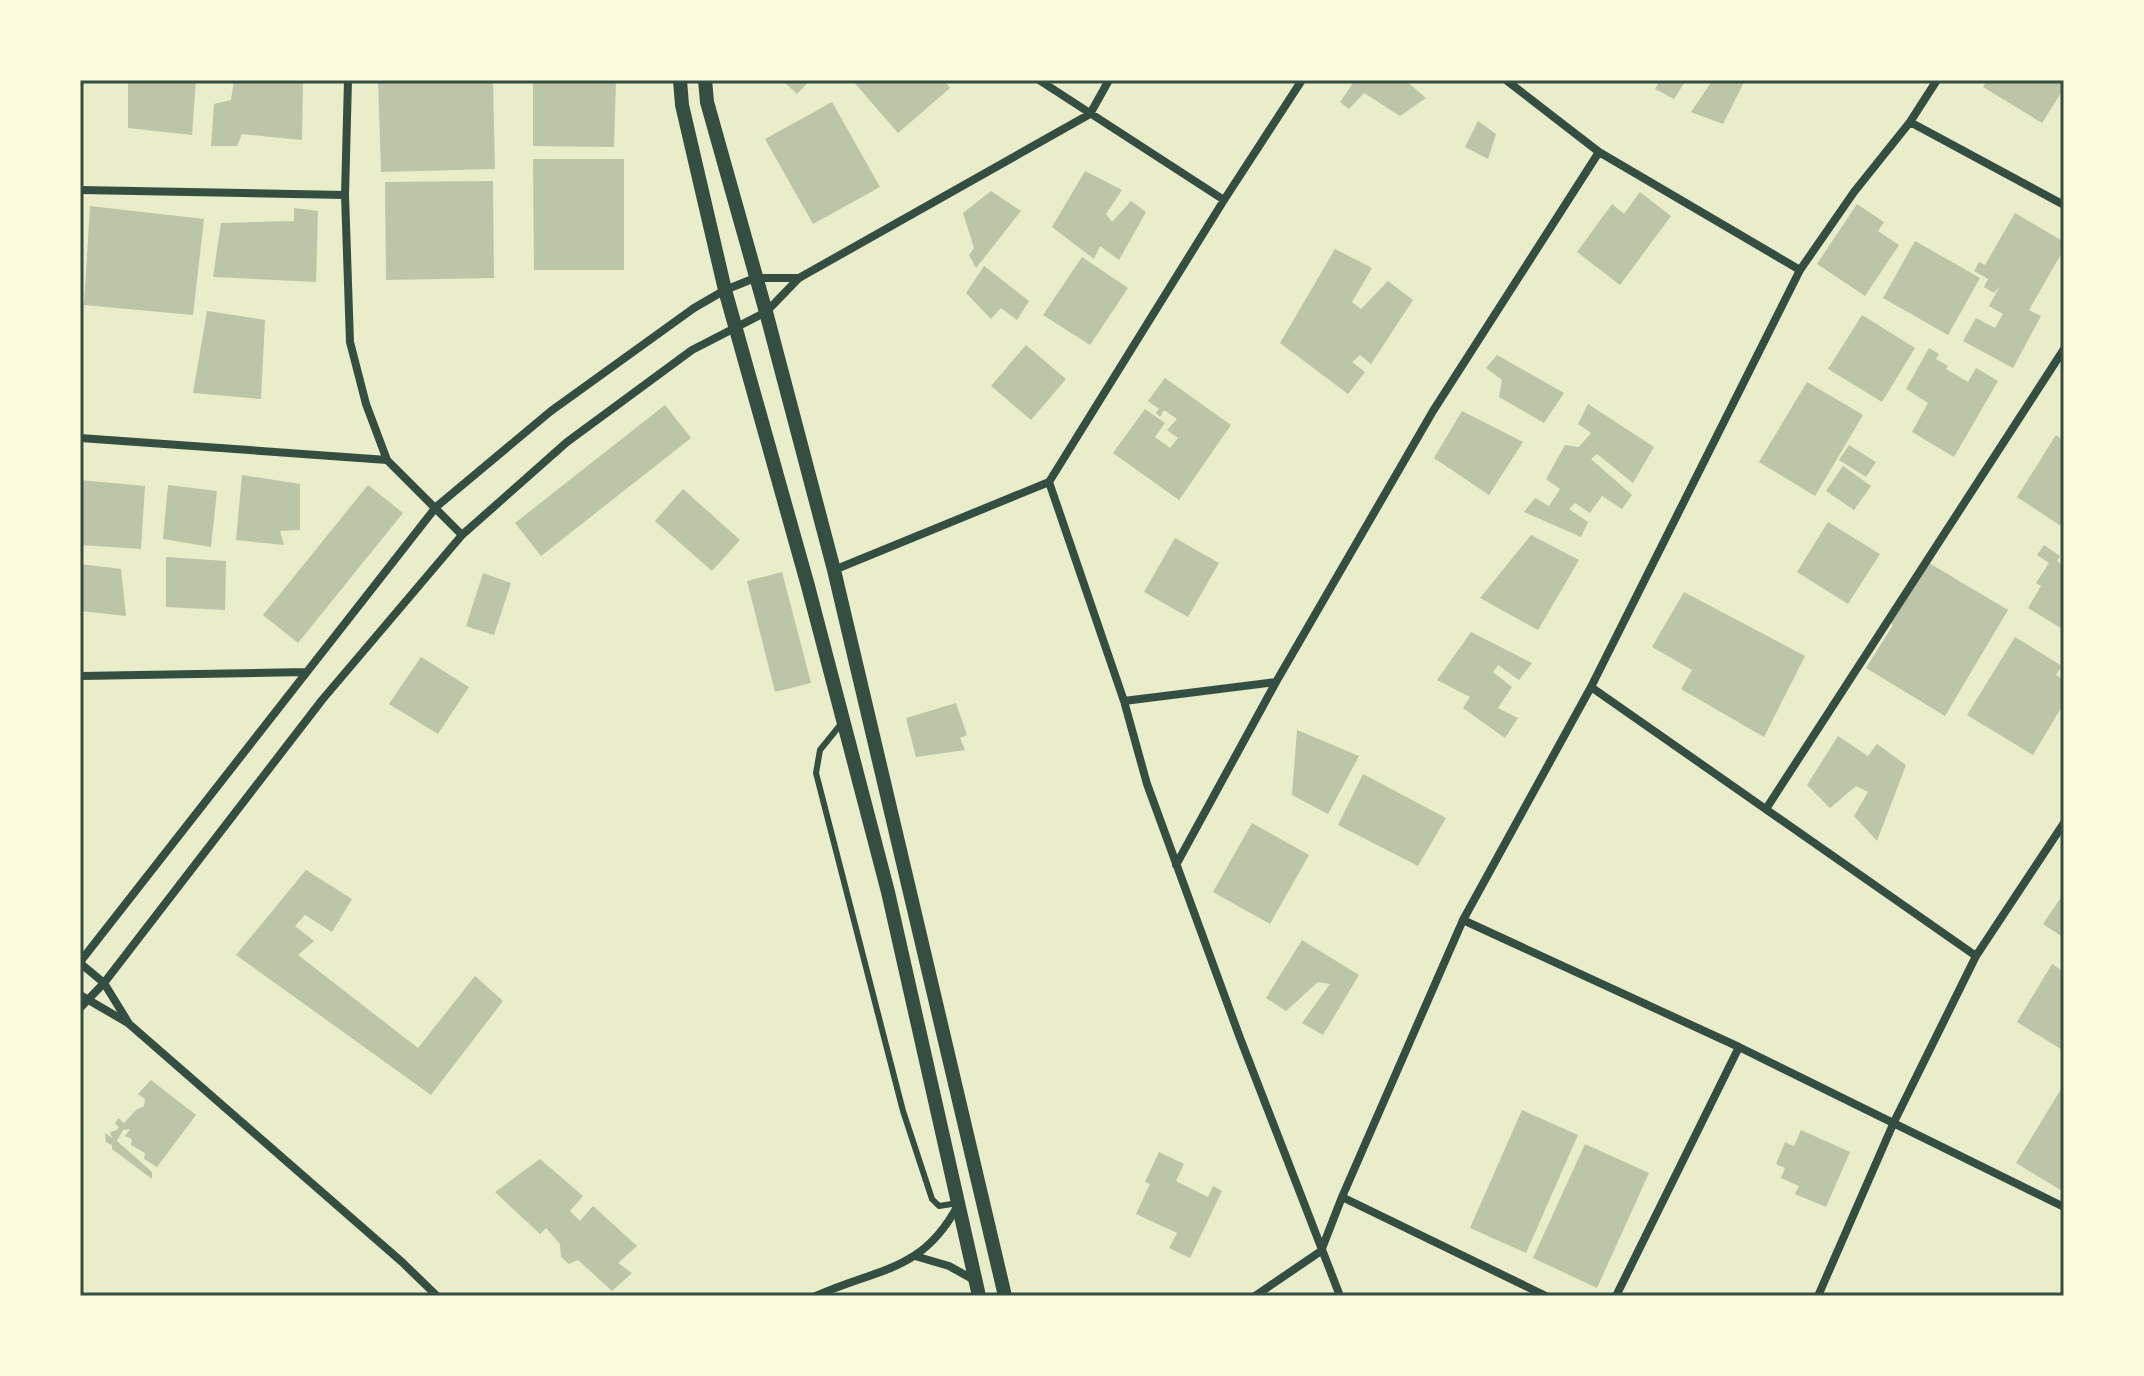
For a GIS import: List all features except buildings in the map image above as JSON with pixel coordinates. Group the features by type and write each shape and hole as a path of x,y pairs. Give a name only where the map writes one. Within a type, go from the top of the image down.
{"street":[{"path":"348,80 345,195 350,342 366,404 387,460 462,535"},
{"path":"680,80 682,105 725,290 888,892 979,1296"},
{"path":"705,80 707,102 834,570 1005,1296"},
{"path":"1039,80 1224,200"},
{"path":"437,1296 128,1023 82,1001 104,983 322,700 462,535 567,442 692,350 766,312 799,278 1090,114 1109,80"},
{"path":"834,570 1049,482 1302,80"},
{"path":"1506,80 1599,152 1800,270"},
{"path":"1255,1296 1321,1251 1463,920 1591,687 1800,270 1854,192 1910,122 1937,80"},
{"path":"1910,122 2064,205"},
{"path":"1176,865 1276,682 1433,411 1599,152"},
{"path":"80,190 345,195"},
{"path":"128,1023 104,983 80,963 436,507 551,411 694,308 725,290 755,278 799,278"},
{"path":"1766,809 2064,349"},
{"path":"80,438 387,460"},
{"path":"1049,482 1124,701 1147,784 1340,1296"},
{"path":"80,676 306,672"},
{"path":"1124,701 1276,682"},
{"path":"1591,687 1976,956"},
{"path":"1818,1296 1894,1122 1976,956 2064,823"},
{"path":"1463,920 1739,1047 2064,1207"},
{"path":"1616,1296 1739,1047"},
{"path":"1342,1197 1546,1296"},
{"path":"816,1296 915,1256 945,1229 958,1203"},
{"path":"915,1256 949,1266 976,1281"}],"lane":[{"path":"843,723 820,750 816,773 903,1111 922,1170 935,1203 939,1206 958,1203"}]}
